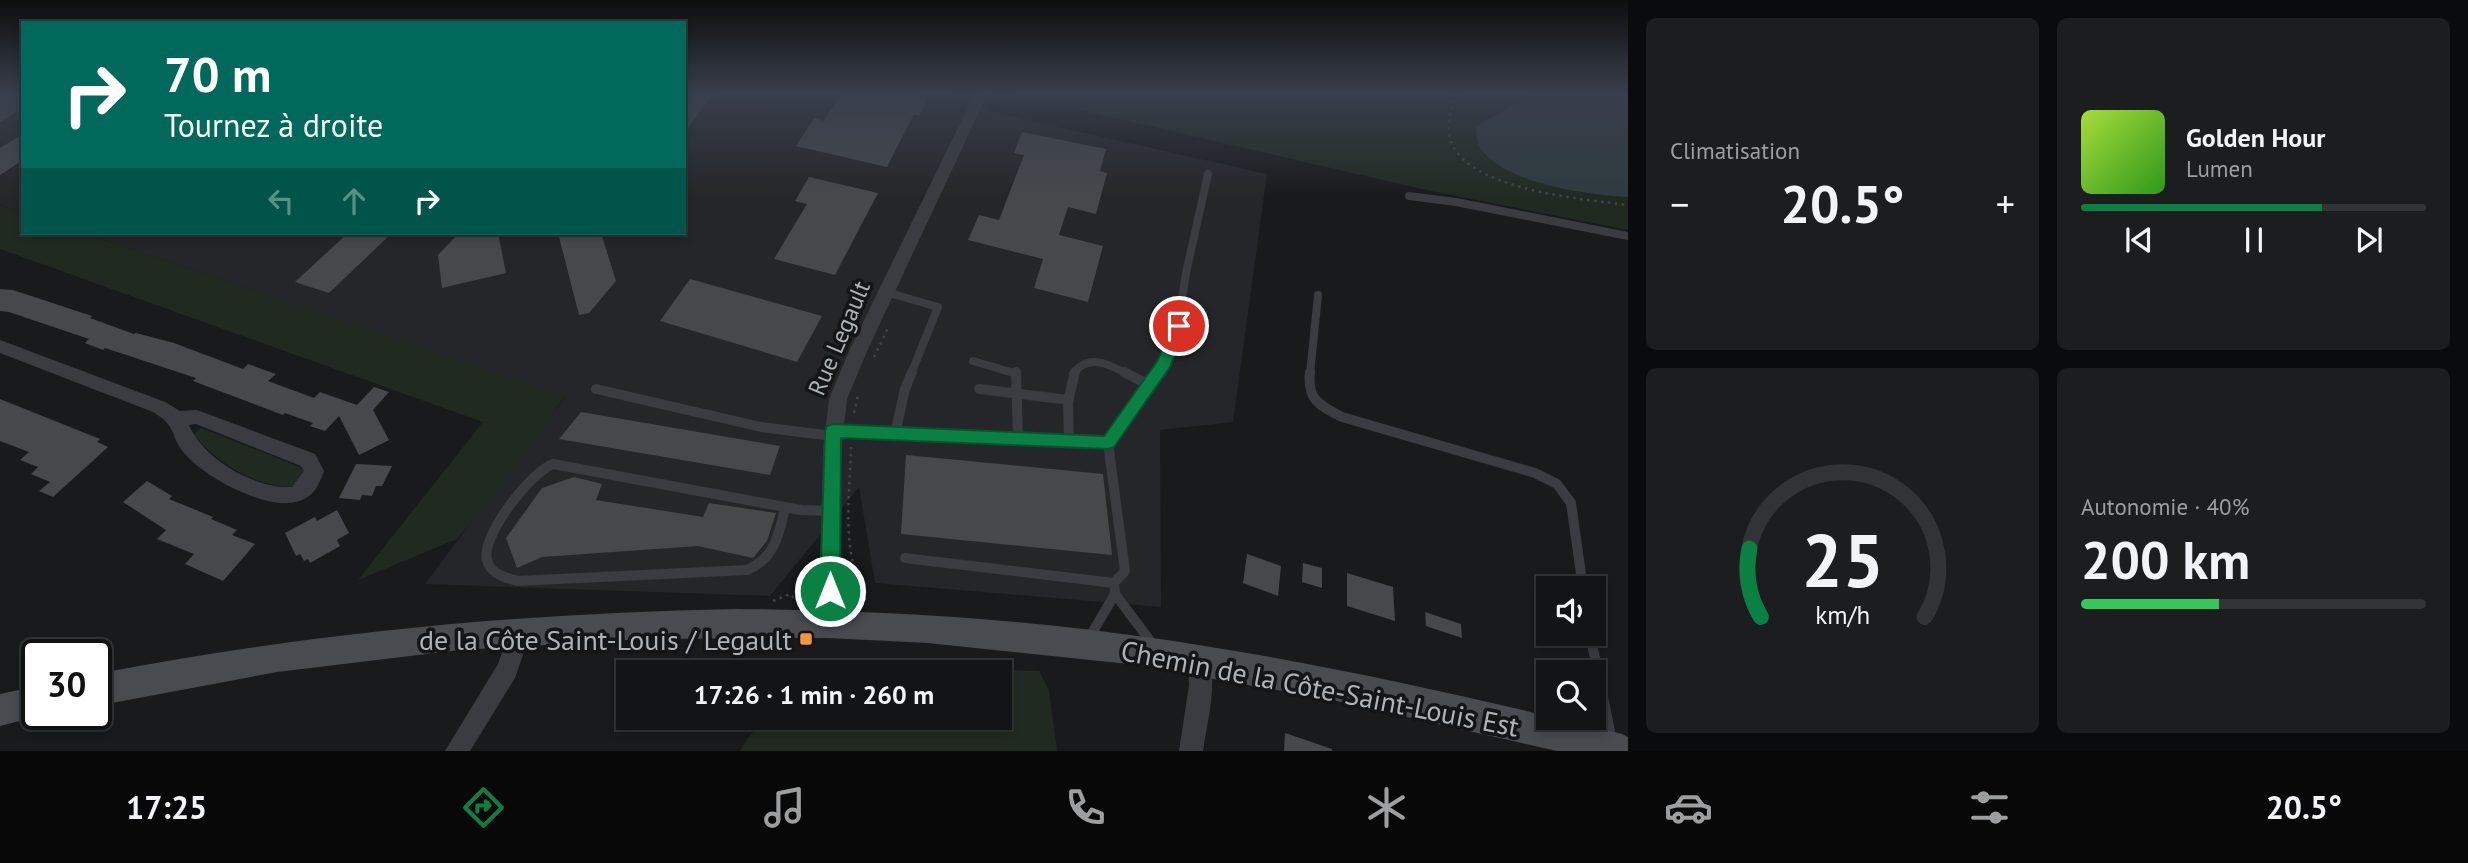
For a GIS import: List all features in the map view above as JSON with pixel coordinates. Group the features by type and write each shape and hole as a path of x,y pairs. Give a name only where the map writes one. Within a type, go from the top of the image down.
{"street":[{"name":"Rue Legault","path":"831,624 833,433 841,392 965,128"},
{"path":"0,346 159,407 177,418 197,417 308,460 314,471 311,483 296,495 276,496 212,467 189,446 177,418"},
{"name":"Chemin de la Côte-Saint-Louis Est","path":"112,687 252,661 348,648 520,632 655,626 831,624 985,635 1199,661 1388,696 1618,750"},
{"path":"457,751 507,670 520,632"},
{"path":"1191,751 1199,661"},
{"path":"0,710 21,705"}],"lane":[{"path":"1085,646 1125,572 1108,443 1165,363 1176,337 1186,273 1208,174"},
{"path":"1409,196 1456,202 1628,236"},
{"path":"886,292 938,307 905,389 895,434"},
{"path":"1318,295 1308,382 1315,401 1342,416 1535,473 1557,484 1567,494 1571,503 1581,576"},
{"path":"973,361 1017,372 1018,439"},
{"path":"1069,441 1069,400 1074,370 1087,363 1101,362 1149,385"},
{"path":"596,389 761,427 833,433 1108,443"},
{"path":"979,389 1069,400"},
{"path":"785,508 775,545 769,556 763,563 747,570 517,581 500,577 489,567 486,557 491,535 533,475 553,464 785,508 831,511"},
{"path":"905,558 1115,589 1161,656"},
{"path":"1593,646 1618,750"}],"path":[{"path":"1450,128 1454,148 1462,158 1488,176 1557,193 1628,205"},
{"name":"Rue Legault","path":"874,357 892,319"},
{"name":"Rue Legault","path":"854,417 858,395"},
{"path":"850,446 850,554 853,570 865,598"}],"shaded area":[{"path":"0,128 21,128 21,212 0,205"},
{"path":"686,128 1063,128 1267,174 1233,422 1160,430 1161,607 875,583 859,487 770,596 425,584 565,397 89,235 686,235"},
{"path":"1158,128 1628,128 1628,230 1431,191"},
{"path":"1476,128 1628,128 1628,197 1568,190 1523,177 1488,157 1477,139"},
{"path":"0,205 21,212 21,235 89,235 565,396 499,491 457,539 358,580 483,422 0,249"},
{"path":"201,428 301,467 306,474 298,486 284,486 240,473 203,445 194,434"},
{"path":"1012,670 1039,671 1049,690 1057,751 740,751 755,730 1012,730"}],"building":[{"path":"808,128 907,128 887,167 796,146"},
{"path":"1022,132 1106,149 1100,171 1107,173 1096,214 1068,207 1059,235 1103,246 1088,302 1034,288 1043,259 968,240 979,215 999,220 1024,155 1014,153"},
{"path":"21,135 21,161 0,175 0,148"},
{"path":"809,177 878,193 835,275 774,259 807,204 795,201"},
{"path":"346,235 390,235 329,293 295,282"},
{"path":"457,235 498,235 506,273 442,288 438,255"},
{"path":"559,235 602,235 616,281 589,313 579,315"},
{"path":"690,279 822,316 797,362 660,321"},
{"path":"0,289 13,290 92,316 90,318 134,334 174,343 243,369 248,364 276,374 268,381 314,398 320,392 357,405 374,387 389,392 373,410 389,440 359,455 339,416 325,431 310,426 313,423 285,413 283,415 193,381 196,378 105,348 103,350 85,343 89,339 0,311"},
{"path":"0,399 100,439 97,442 108,447 53,497 39,491 50,482 31,474 38,467 20,460 29,452 0,441"},
{"path":"581,412 780,446 770,475 559,439"},
{"path":"906,455 1103,474 1112,555 901,534"},
{"path":"356,464 392,466 382,486 376,486 372,496 362,495 360,500 339,498"},
{"path":"574,477 602,484 596,500 703,517 709,503 776,513 767,541 753,558 698,546 542,557 517,568 506,538 542,488"},
{"path":"147,481 172,496 169,499 213,517 211,519 237,530 232,535 255,544 223,581 185,564 194,554 157,539 166,530 123,502"},
{"path":"337,510 349,533 337,540 340,546 310,563 308,559 304,561 300,554 296,556 285,533 315,517 317,521"},
{"path":"1247,554 1281,566 1278,596 1243,583"},
{"path":"1303,563 1322,568 1322,588 1302,582"},
{"path":"1347,573 1393,587 1395,621 1347,606"},
{"path":"1425,612 1461,624 1462,638 1426,626"},
{"path":"1285,733 1332,749 1332,751 1284,751"}],"place":[{"name":"de la Côte Saint-Louis / Legault","path":"806,639"}],"route":[{"path":"830,591 833,431 1108,443 1165,363 1179,326"}]}
